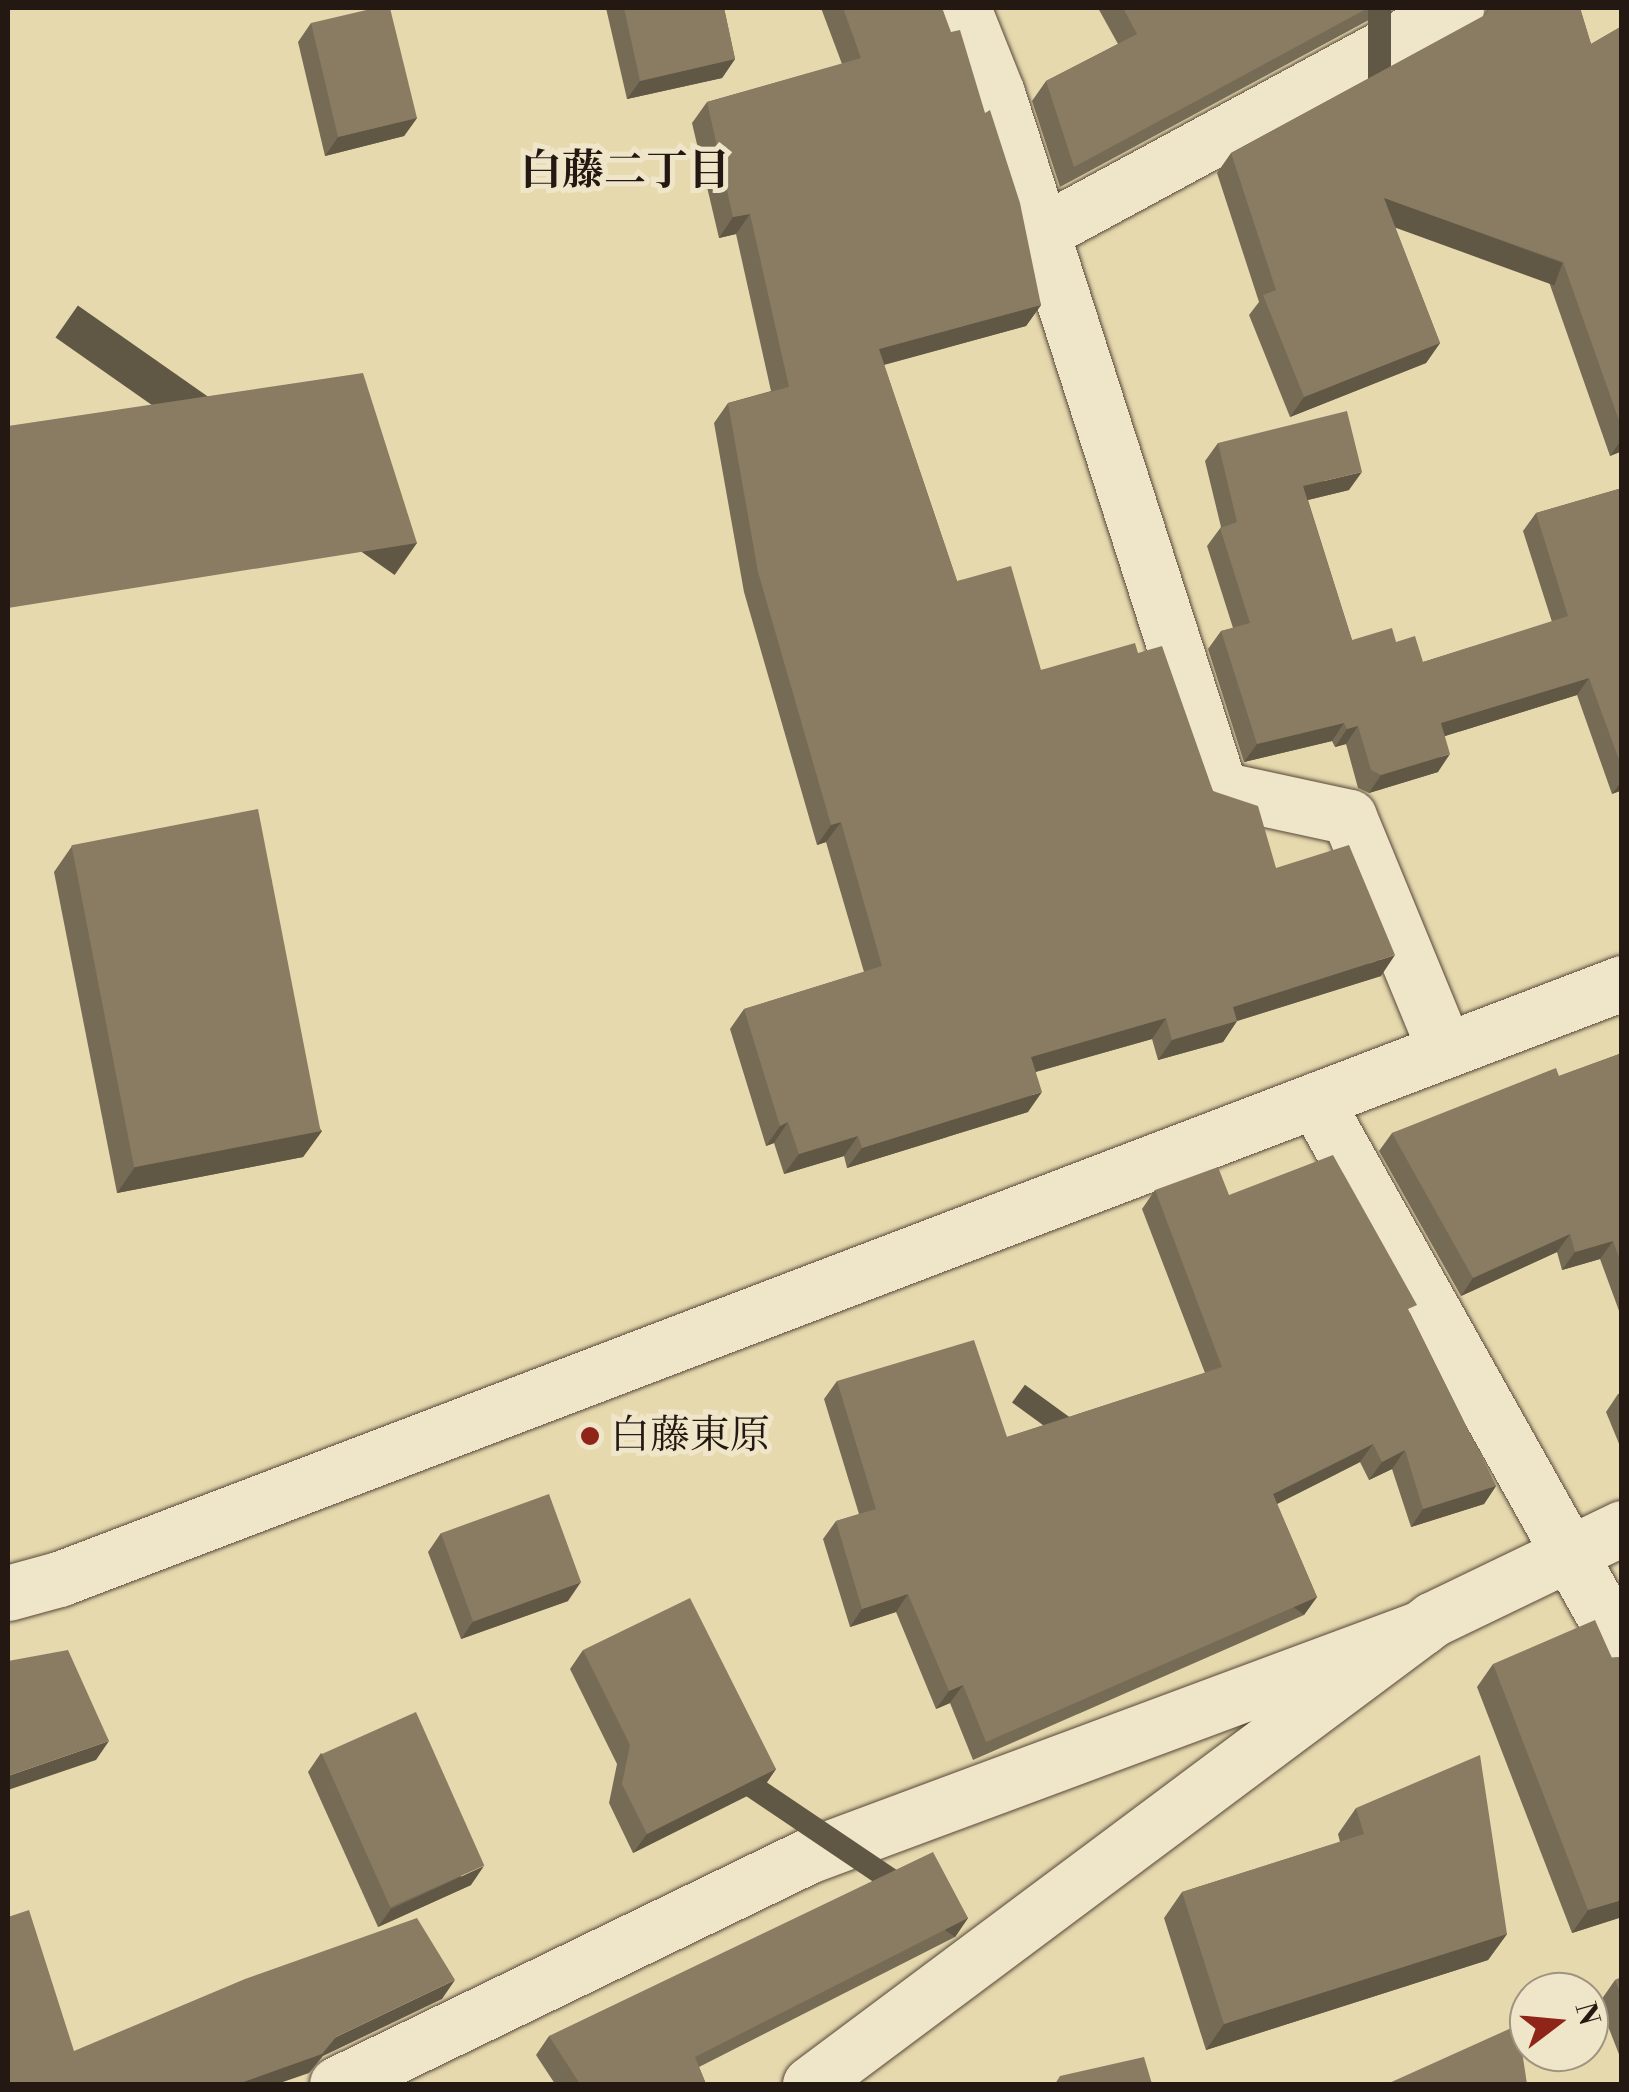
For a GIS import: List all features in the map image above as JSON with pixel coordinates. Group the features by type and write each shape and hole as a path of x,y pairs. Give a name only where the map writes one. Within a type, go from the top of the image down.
{"street":[{"path":"963,8 1042,232 1220,788 1350,817 1445,1050"},
{"path":"1042,232 1456,8"},
{"path":"8,1593 59,1580 1622,983"},
{"path":"1314,1100 1622,1648"},
{"path":"337,2084 808,1856 1421,1628 1568,1549 1622,1528"},
{"path":"810,2084 1421,1628"}],"building":[{"path":"390,8 417,118 338,137 311,23"},
{"path":"624,8 724,8 735,59 640,81"},
{"path":"843,8 942,8 951,32 960,30 985,113 990,110 1020,203 1041,305 879,349 957,581 1011,566 1041,670 1135,643 1138,653 1162,646 1213,791 1258,806 1276,868 1349,845 1395,955 1233,1007 1237,1021 1172,1040 1166,1018 1031,1057 1042,1092 862,1148 858,1136 799,1154 788,1122 780,1126 744,1009 882,966 841,822 831,825 758,572 728,403 789,387 750,214 733,217 707,102 861,58"},
{"path":"1123,8 1368,8 1074,167 1046,81 1137,34"},
{"path":"1490,8 1580,8 1591,44 1622,26 1622,429 1563,262 1384,198 1440,343 1304,397 1263,295 1276,290 1231,153 1485,15"},
{"path":"363,373 417,543 8,608 8,426"},
{"path":"1347,411 1362,472 1303,486 1352,640 1392,628 1396,642 1415,636 1423,662 1568,616 1536,513 1622,488 1622,768 1589,678 1441,723 1450,754 1381,775 1371,770 1358,726 1347,729 1344,723 1257,744 1221,631 1250,623 1220,528 1237,522 1218,443"},
{"path":"258,809 321,1131 134,1167 71,845"},
{"path":"1622,1053 1622,1266 1613,1241 1575,1252 1570,1234 1473,1278 1392,1133 1556,1068 1559,1076"},
{"path":"1333,1155 1417,1305 1408,1309 1496,1486 1423,1509 1405,1450 1382,1462 1373,1444 1273,1494 1317,1597 986,1742 963,1685 949,1691 908,1594 862,1609 836,1521 876,1509 837,1381 974,1340 1007,1437 1222,1367 1155,1190 1218,1167 1229,1195"},
{"path":"549,1494 581,1582 473,1622 441,1533"},
{"path":"690,1598 776,1769 647,1834 622,1784 630,1745 583,1650"},
{"path":"1595,1620 1612,1658 1622,1657 1622,1900 1588,1910 1493,1664"},
{"path":"68,1650 109,1741 8,1776 8,1661"},
{"path":"416,1712 484,1865 390,1907 322,1754"},
{"path":"1480,1755 1507,1934 1224,2024 1182,1892 1364,1834 1356,1808"},
{"path":"933,1852 968,1918 695,2057 706,2084 580,2084 549,2036"},
{"path":"29,1910 74,2051 245,1979 417,1918 455,1980 336,2037 322,2054 238,2084 8,2084 8,1917"},
{"path":"1622,1977 1622,1998 1615,1980"},
{"path":"1509,2029 1509,2072 1525,2072 1527,2084 1387,2084"},
{"path":"1144,2057 1152,2084 1055,2084 1060,2076"}],"place":[{"name":"白藤東原","path":"590,1436"}],"district":[{"name":"白藤二丁目","path":"625,172"}]}
